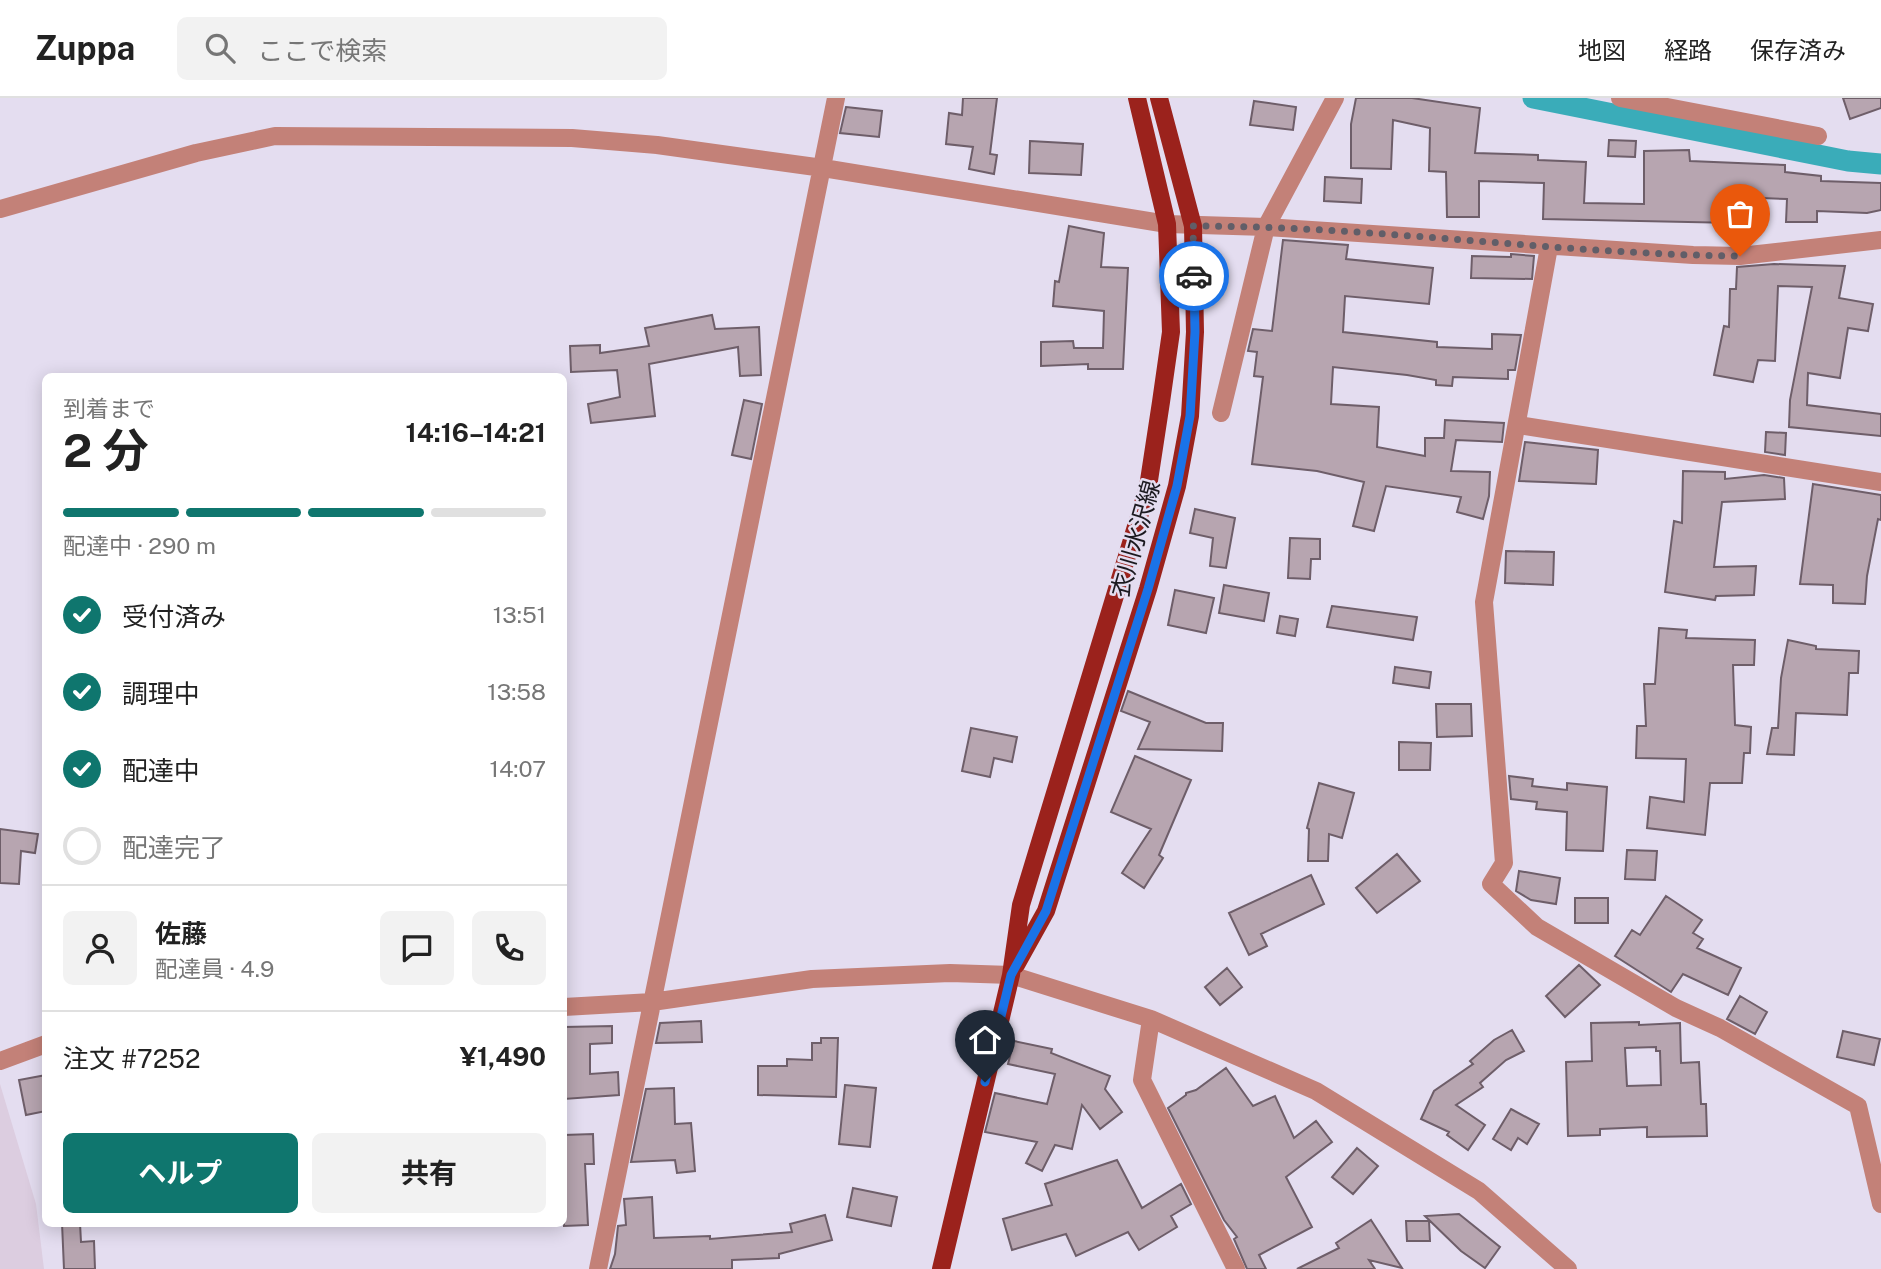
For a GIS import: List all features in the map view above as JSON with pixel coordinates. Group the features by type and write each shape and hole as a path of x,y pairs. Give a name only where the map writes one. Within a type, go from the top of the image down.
{"main road":[{"name":"衣川水沢線","path":"941,1269 1011,975 1021,905 1148,487 1171,332 1167,224 1137,98"},
{"name":"衣川水沢線","path":"1011,975 1046,911 1148,589 1177,486 1190,416 1195,332 1193,226 1159,98"}],"street":[{"path":"598,1269 836,98"},
{"path":"1221,413 1266,226 1335,98"},
{"path":"1620,98 1818,136"},
{"path":"0,209 196,153 275,136 572,138 657,145 823,168 1167,224 1266,226 1549,247 1740,256 1881,240"},
{"path":"1549,247 1484,601 1504,863 1491,884 1537,927 1676,1007 1720,1028 1858,1106 1881,1204"},
{"path":"1518,425 1881,482"},
{"path":"567,1007 652,1002 812,979 1011,975 1150,1019 1316,1091 1479,1191 1568,1269"},
{"path":"1150,1019 1142,1080 1236,1269"},
{"path":"0,1061 42,1045"}],"shaded area":[{"path":"0,1084 36,1204 44,1269 0,1269"}],"building":[{"path":"963,98 997,98 990,154 997,155 994,174 969,169 973,147 946,144 949,113 962,115"},
{"path":"1356,98 1412,98 1480,108 1475,153 1538,155 1538,160 1586,162 1584,203 1644,204 1644,151 1689,150 1690,161 1785,165 1785,172 1821,176 1821,181 1881,183 1881,210 1867,213 1817,211 1817,222 1786,222 1787,199 1737,197 1736,223 1543,219 1544,183 1479,181 1479,217 1447,217 1446,172 1429,171 1430,128 1393,120 1391,169 1351,168 1351,124"},
{"path":"1843,98 1881,98 1881,108 1850,119"},
{"path":"1254,101 1296,107 1293,130 1250,125"},
{"path":"846,107 882,111 879,137 840,133"},
{"path":"1609,140 1636,141 1635,157 1608,156"},
{"path":"1030,141 1083,144 1081,175 1029,173"},
{"path":"1325,177 1362,179 1361,203 1324,201"},
{"path":"1069,226 1104,233 1101,267 1128,268 1123,369 1088,369 1088,364 1041,366 1041,342 1073,341 1074,348 1103,348 1104,311 1053,306 1055,281 1059,282"},
{"path":"1283,240 1348,245 1346,259 1433,268 1429,304 1345,296 1343,332 1437,342 1437,347 1492,349 1492,334 1521,335 1515,370 1508,370 1508,379 1453,377 1452,386 1436,385 1436,380 1333,367 1331,404 1379,407 1377,447 1425,456 1425,438 1444,438 1445,420 1504,423 1502,442 1456,440 1451,471 1490,472 1489,496 1483,519 1457,512 1461,497 1386,486 1374,531 1353,526 1364,482 1317,471 1252,464 1263,377 1254,376 1257,352 1248,351 1253,329 1272,331"},
{"path":"1511,254 1534,256 1532,279 1471,278 1472,256 1511,257"},
{"path":"1774,264 1845,266 1839,298 1873,304 1868,331 1848,328 1840,378 1808,373 1807,405 1881,414 1881,436 1789,427 1790,400 1812,287 1778,286 1775,361 1758,360 1753,382 1714,375 1724,326 1729,327 1730,289 1736,289 1737,267"},
{"path":"712,315 715,329 759,327 761,375 740,376 738,347 649,364 655,416 591,423 588,404 620,397 617,370 571,372 570,346 600,345 600,353 649,346 645,328"},
{"path":"744,400 762,404 751,459 732,455"},
{"path":"1766,432 1786,433 1785,455 1765,452"},
{"path":"1525,442 1598,450 1596,484 1519,481"},
{"path":"1683,471 1725,472 1725,479 1764,475 1784,478 1785,499 1722,502 1714,567 1756,566 1754,595 1716,596 1715,600 1665,592 1674,521 1682,523"},
{"path":"1813,484 1881,495 1881,520 1878,519 1867,576 1865,604 1833,603 1833,585 1800,584"},
{"path":"1195,509 1235,518 1226,568 1210,566 1213,538 1190,533"},
{"path":"1290,538 1320,539 1320,559 1311,559 1310,579 1288,578"},
{"path":"1506,551 1554,552 1553,585 1505,583"},
{"path":"1224,585 1269,593 1264,621 1219,613"},
{"path":"1175,590 1214,598 1206,633 1168,625"},
{"path":"1332,606 1417,617 1413,640 1327,627"},
{"path":"1280,616 1298,619 1295,636 1277,633"},
{"path":"1659,628 1687,630 1686,638 1755,640 1754,665 1733,665 1735,725 1751,727 1750,753 1744,753 1742,783 1710,783 1705,835 1647,828 1650,797 1684,802 1686,759 1636,758 1637,726 1646,726 1644,684 1655,684"},
{"path":"1788,640 1816,646 1816,649 1859,651 1858,673 1849,673 1847,715 1796,713 1794,755 1767,754 1772,728 1778,728 1781,678"},
{"path":"1395,667 1431,672 1429,688 1393,683"},
{"path":"1128,691 1206,723 1223,723 1222,751 1138,749 1150,722 1121,711"},
{"path":"1436,704 1471,704 1472,736 1437,737"},
{"path":"971,728 1017,737 1012,762 994,758 990,777 962,771"},
{"path":"1399,742 1431,743 1430,770 1399,770"},
{"path":"1135,756 1191,780 1159,855 1163,858 1144,888 1122,873 1151,829 1111,812"},
{"path":"1509,776 1533,779 1532,786 1567,790 1567,783 1607,787 1603,851 1566,850 1567,812 1536,809 1537,802 1511,799"},
{"path":"1319,783 1354,793 1342,838 1329,834 1328,861 1308,861 1307,828"},
{"path":"0,829 38,834 35,853 21,851 19,884 0,883"},
{"path":"1627,850 1657,851 1655,880 1625,879"},
{"path":"1397,854 1420,881 1377,913 1356,888"},
{"path":"1519,871 1560,878 1556,904 1531,900 1516,891"},
{"path":"1311,875 1324,904 1261,934 1267,946 1249,955 1229,913"},
{"path":"1666,896 1702,920 1693,933 1703,939 1697,948 1741,968 1728,995 1683,974 1671,992 1615,956 1632,930 1640,935"},
{"path":"1575,898 1608,898 1608,923 1575,923"},
{"path":"1579,965 1600,985 1565,1017 1546,996"},
{"path":"1227,968 1242,987 1220,1005 1205,987"},
{"path":"1740,996 1767,1012 1755,1034 1727,1019"},
{"path":"701,1021 702,1042 656,1043 660,1023"},
{"path":"1591,1023 1680,1023 1681,1063 1699,1062 1701,1104 1706,1104 1707,1136 1647,1137 1647,1127 1600,1129 1600,1135 1568,1136 1566,1062 1592,1061","holes":["1656,1047 1656,1051 1660,1051 1661,1085 1627,1086 1625,1048"]},
{"path":"612,1026 612,1043 590,1044 590,1074 618,1072 619,1095 567,1099 567,1027"},
{"path":"1512,1030 1524,1051 1506,1060 1480,1083 1483,1087 1456,1105 1485,1125 1468,1150 1447,1135 1449,1132 1421,1119 1434,1091 1473,1064 1470,1061 1494,1040"},
{"path":"1843,1031 1880,1039 1874,1065 1837,1057"},
{"path":"821,1038 838,1038 836,1097 758,1095 758,1066 787,1066 787,1059 812,1060 812,1043 821,1043"},
{"path":"1014,1041 1052,1049 1051,1053 1110,1076 1105,1089 1122,1112 1100,1129 1082,1105 1072,1149 1055,1145 1042,1171 1026,1163 1037,1142 985,1132 995,1093 1047,1104 1055,1074 1008,1064"},
{"path":"1226,1068 1253,1106 1275,1096 1294,1138 1316,1121 1332,1142 1286,1177 1312,1227 1259,1255 1266,1269 1247,1269 1234,1239 1237,1237 1224,1220 1168,1108 1186,1093 1196,1090"},
{"path":"42,1076 42,1112 26,1115 19,1080"},
{"path":"845,1085 876,1088 870,1147 839,1144"},
{"path":"674,1088 675,1124 691,1123 695,1171 677,1173 675,1160 631,1162 646,1089"},
{"path":"1511,1109 1539,1124 1527,1144 1518,1138 1511,1150 1493,1139"},
{"path":"593,1134 594,1164 585,1164 588,1225 567,1226 567,1135"},
{"path":"1357,1148 1378,1166 1353,1194 1332,1177"},
{"path":"1117,1160 1142,1208 1181,1184 1191,1204 1171,1216 1177,1227 1139,1250 1128,1232 1076,1256 1066,1234 1012,1250 1003,1219 1052,1205 1045,1184"},
{"path":"853,1188 897,1197 891,1226 847,1217"},
{"path":"652,1197 654,1238 710,1236 710,1239 792,1232 790,1224 825,1215 832,1240 779,1254 779,1258 732,1260 732,1269 610,1269 615,1254 618,1226 626,1225 624,1199"},
{"path":"1459,1214 1500,1247 1485,1268 1461,1251 1425,1216"},
{"path":"1371,1220 1402,1268 1369,1260 1375,1269 1297,1269 1339,1248 1336,1243"},
{"path":"1406,1221 1429,1221 1430,1241 1407,1241"},
{"path":"62,1227 80,1227 81,1242 94,1241 95,1269 64,1269"}],"waterway":[{"path":"1533,98 1848,161 1881,164"}],"way so far":[{"path":"1194,276 1193,226 1266,226 1549,247 1740,256"}],"route":[{"path":"985,1082 1011,975 1046,911 1148,589 1177,486 1190,416 1195,332 1194,276"}]}
